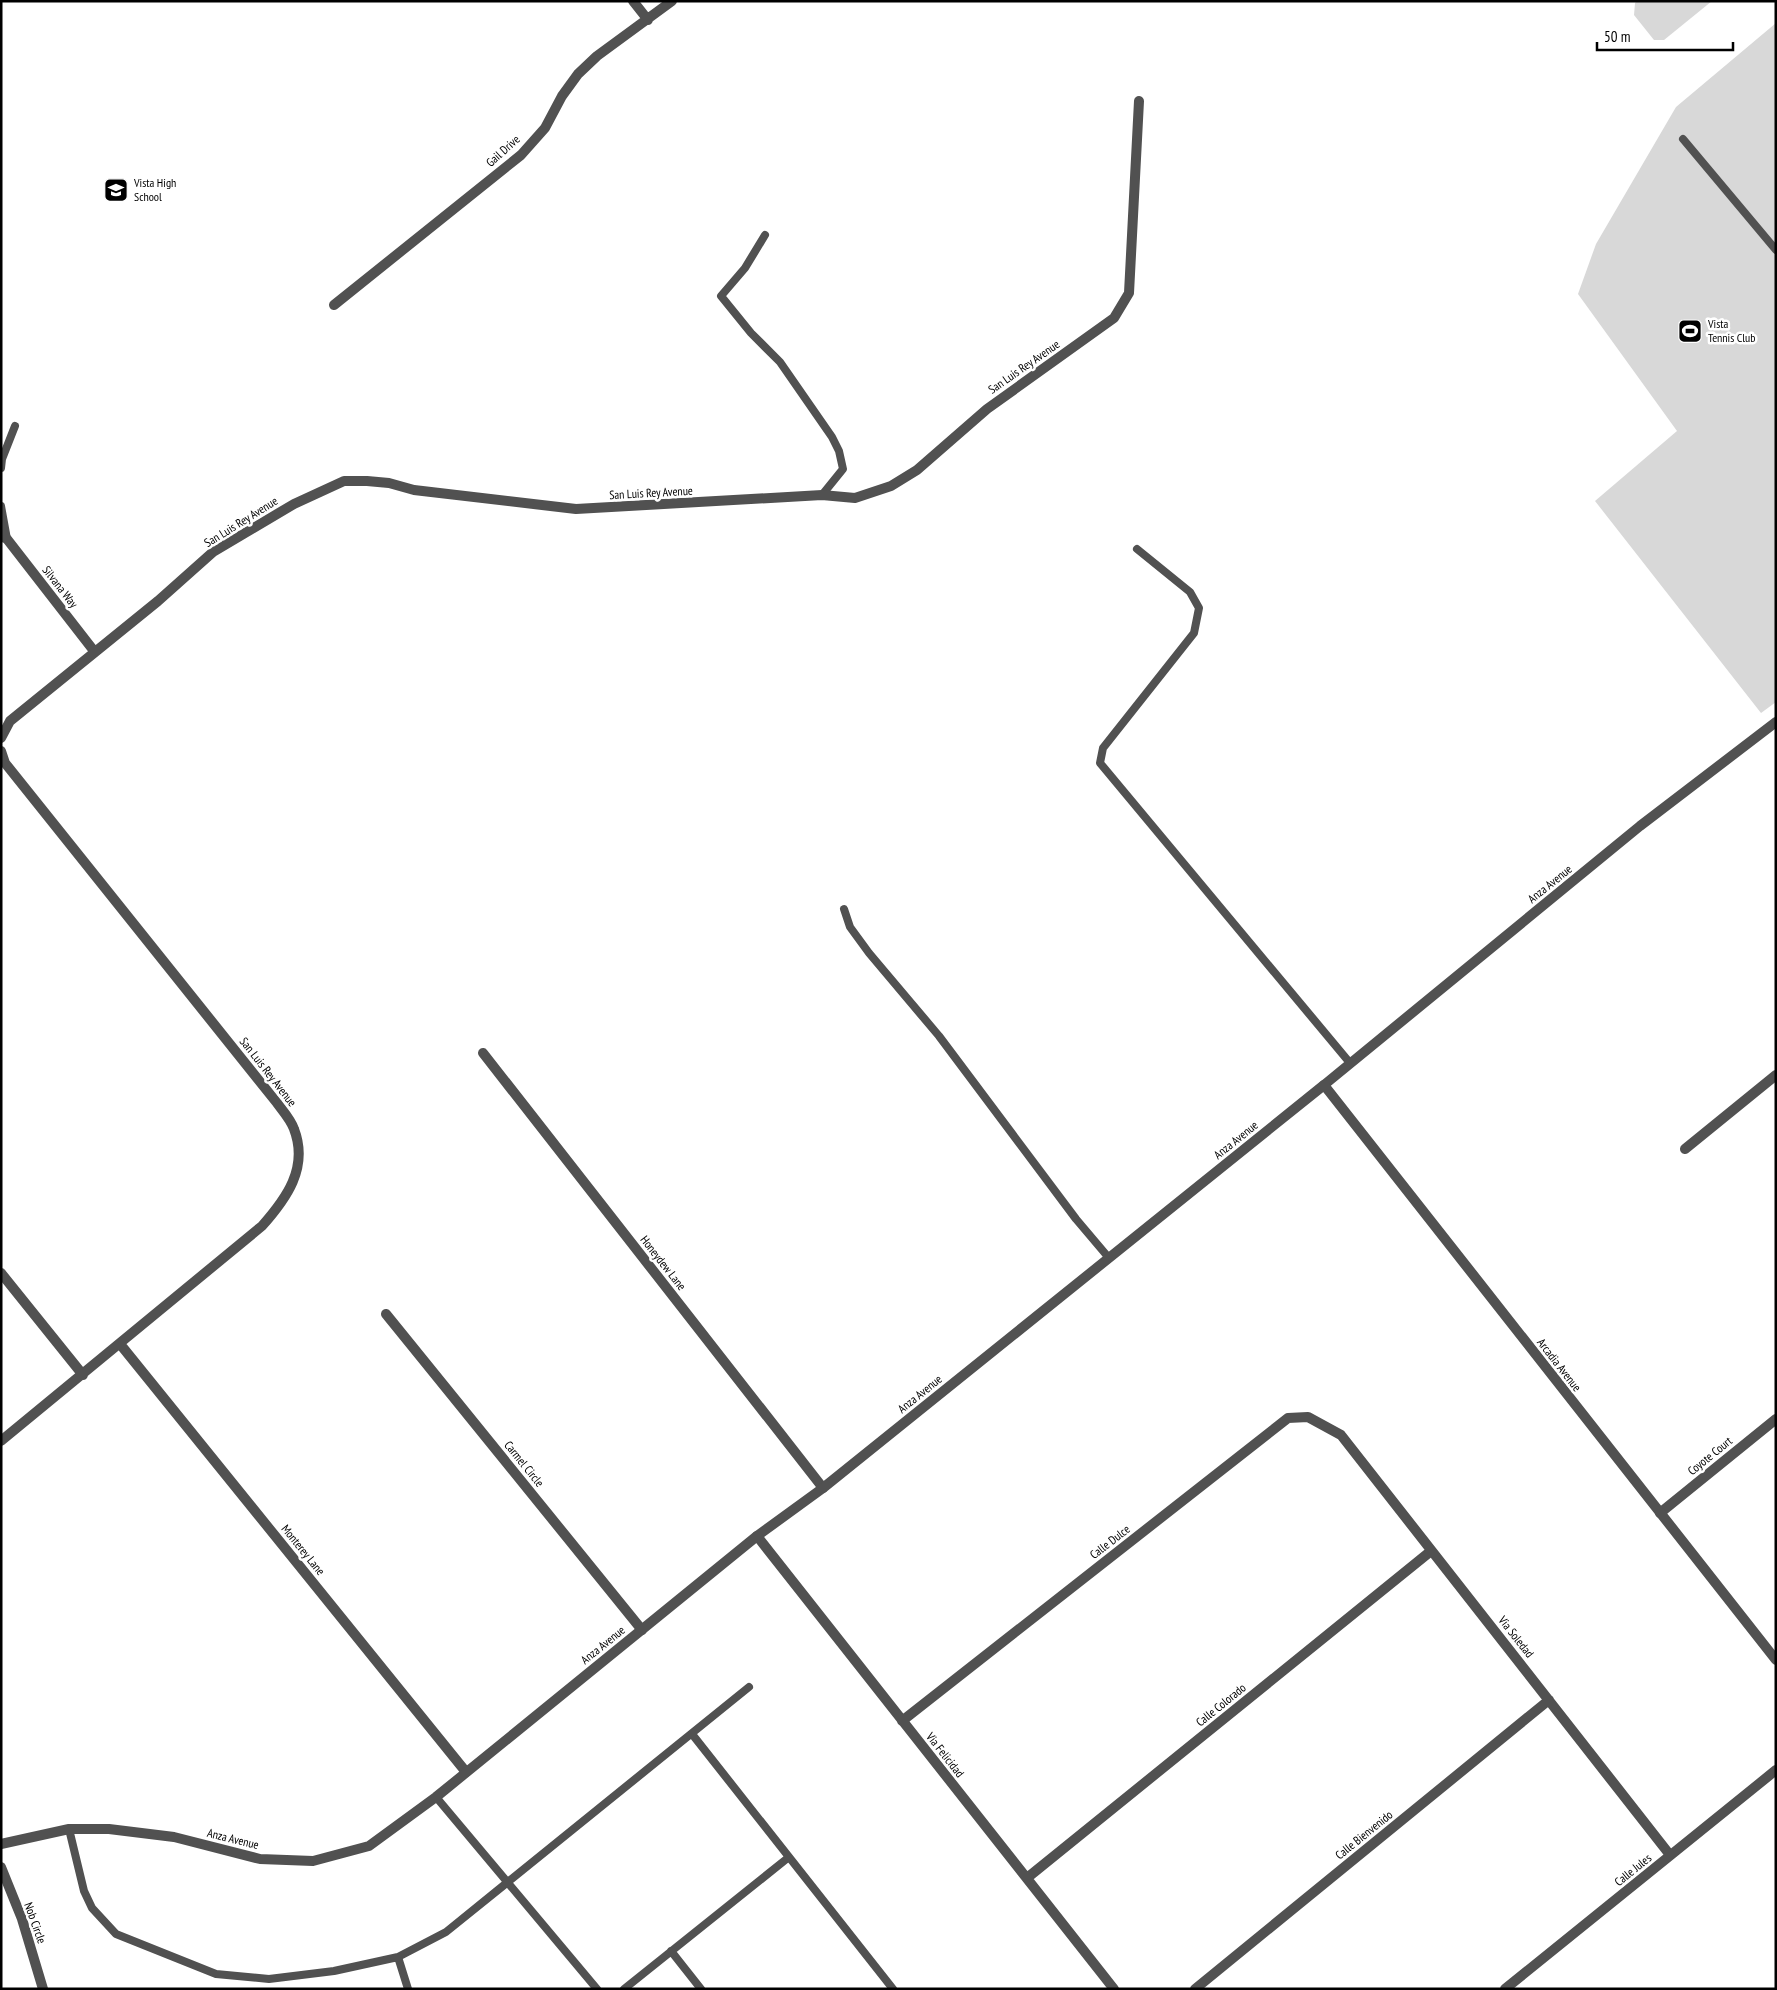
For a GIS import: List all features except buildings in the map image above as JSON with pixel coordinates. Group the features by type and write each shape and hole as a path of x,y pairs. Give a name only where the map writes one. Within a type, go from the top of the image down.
{"street":[{"path":"633,1 648,20"},
{"name":"Gail Drive","path":"334,305 521,155 545,128 562,96 578,74 597,56 672,1"},
{"name":"San Luis Rey Avenue","path":"1,738 10,722 94,651 158,601 213,552 294,504 344,481 389,483 414,490 576,509 822,495 855,498 891,486 917,470 987,409 1114,318 1129,294 1139,101"},
{"name":"Silvana Way","path":"4,539 94,651"},
{"name":"Anza Avenue","path":"1,1844 69,1829 109,1829 174,1837 260,1859 313,1861 369,1846 436,1796 757,1536 823,1488 1324,1085 1640,826 1776,722"},
{"name":"San Luis Rey Avenue","path":"1,751 5,763 277,1103 294,1129 299,1158 292,1188 262,1226 1,1441"},
{"name":"Honeydew Lane","path":"483,1053 823,1488"},
{"path":"1685,1149 1776,1075"},
{"name":"Arcadia Avenue","path":"1324,1085 1776,1660"},
{"path":"1,1273 82,1375"},
{"name":"Carmel Circle","path":"386,1314 642,1630"},
{"name":"Monterey Lane","path":"120,1344 466,1772"},
{"name":"Calle Dulce","path":"902,1720 1288,1418 1308,1417 1341,1435"},
{"name":"Coyote Court","path":"1660,1513 1776,1419"},
{"name":"Via Soledad","path":"1341,1435 1670,1855"},
{"name":"Via Felicidad","path":"757,1536 1114,1989"},
{"name":"Calle Colorado","path":"1027,1878 1431,1551"},
{"name":"Calle Bienvenido","path":"1195,1989 1549,1700"},
{"name":"Calle Jules","path":"1505,1989 1776,1770"},
{"name":"Nob Circle","path":"1,1867 22,1919 43,1989"},
{"path":"1,1900 12,1898"}],"lane":[{"path":"1683,139 1776,250"},
{"path":"765,235 745,268 721,296 751,333 780,362 832,437 839,451 842,469 822,495"},
{"path":"1,468 2,459 15,426"},
{"path":"1,506 4,539"},
{"path":"1137,549 1190,592 1199,608 1194,633 1103,748 1100,763 1350,1063"},
{"path":"844,909 850,927 869,953 939,1036 1071,1211 1109,1258"},
{"path":"69,1829 84,1891 92,1908 116,1934 216,1974 269,1979 334,1971 398,1957 446,1932 749,1687"},
{"path":"692,1734 893,1989"},
{"path":"436,1796 597,1989"},
{"path":"624,1989 789,1857"},
{"path":"671,1951 701,1989"},
{"path":"398,1957 408,1989"}],"shaded area":[{"path":"1637,1 1712,1 1664,40 1654,40 1634,15 1635,3"},
{"name":"Vista Tennis Club","path":"1776,23 1776,702 1761,713 1595,501 1677,431 1578,294 1596,244 1676,107"}],"place":[{"name":"Vista High School","path":"116,190"},
{"name":"Vista Tennis Club","path":"1690,331"}]}
